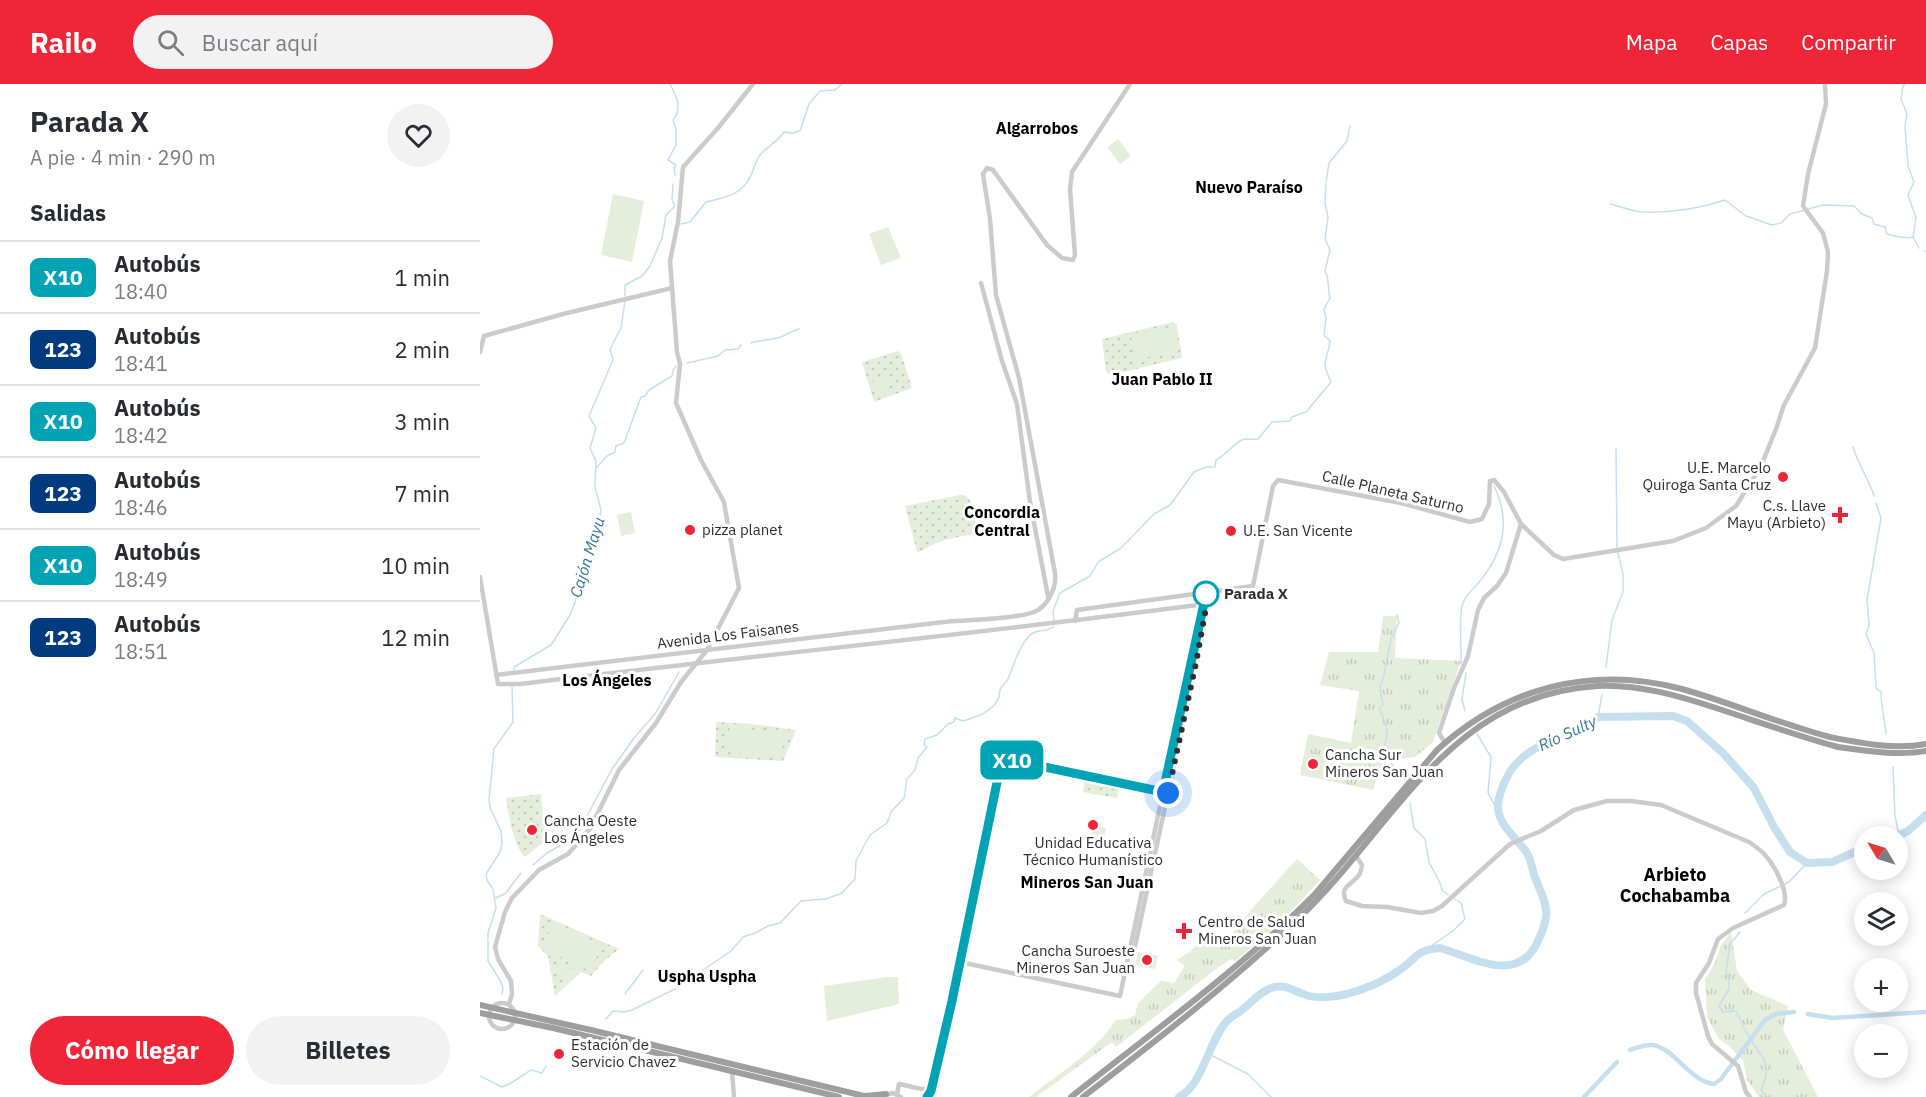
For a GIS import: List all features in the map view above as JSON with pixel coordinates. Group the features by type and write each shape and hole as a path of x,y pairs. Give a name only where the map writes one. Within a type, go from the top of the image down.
{"highway":[{"path":"1071,1097 1236,967 1298,912 1445,743 1476,718 1517,698 1564,684 1597,679 1650,683 1684,690 1811,732 1854,742 1926,747"},
{"path":"1083,1097 1255,958 1314,904 1431,767 1461,739 1492,717 1529,701 1560,691 1599,686 1653,691 1674,695 1838,747 1910,754 1926,747"},
{"path":"480,1005 490,1012"},
{"path":"480,1013 490,1012 602,1032 866,1097 884,1096"},
{"path":"515,1017 839,1097"}],"street":[{"path":"508,1004 512,994 511,981 498,959 495,947 505,912 512,898 539,870 568,854 591,829 619,770 656,723 695,663 707,650 739,588 724,502 701,460 676,403 680,364 676,352 670,261 678,222 683,167 718,129 753,84"},
{"path":"1048,597 1055,583 1056,573 1019,378 996,295 990,219 983,174 987,168 993,170 1047,245 1062,258 1073,260 1075,255 1070,189 1072,172 1130,84"},
{"path":"1445,743 1439,734 1454,688 1468,656 1478,610 1484,598 1497,586 1506,573 1521,524 1557,558 1563,560 1673,541 1706,528 1736,506 1761,466 1784,405 1816,344 1828,252 1823,232 1803,206 1808,174 1826,104 1825,84"},
{"path":"981,282 1002,361 1017,404 1030,502 1048,597"},
{"path":"480,352 484,336 672,288"},
{"name":"Calle Planeta Saturno","path":"1206,594 1253,586 1274,482 1281,480 1401,503 1470,522 1482,519 1489,504 1490,481 1494,480 1504,492 1521,524"},
{"path":"480,577 496,675"},
{"path":"927,1097 931,1091 960,962 1120,996 1130,955 1129,950 1139,902 1202,607 1205,604 1206,594 1077,610 1075,621 1205,604"},
{"name":"Avenida Los Faisanes","path":"1048,597 1040,609 1035,612 1004,617 947,621 496,675 498,684 515,684 1047,622 1075,621"},
{"path":"515,673 515,684"},
{"path":"1356,856 1362,865 1359,876 1344,890 1346,901 1362,906 1426,913 1448,900 1510,844 1541,831 1574,810 1587,806 1622,800 1648,802 1692,817 1749,843 1766,856 1786,900 1784,905 1733,927 1718,939 1710,963 1696,983 1696,993 1707,1036 1712,1044 1738,1066 1746,1092 1750,1097"},
{"path":"499,1003 508,1004 515,1017 508,1028 501,1029 492,1023 490,1012 499,1003"},
{"path":"732,1071 734,1097"},
{"path":"884,1096 899,1095 899,1084 931,1091"}],"green space":[{"path":"1118,139 1131,156 1120,164 1107,147"},
{"path":"613,194 644,201 632,262 601,255"},
{"path":"888,227 901,258 881,265 869,234"},
{"path":"1173,322 1177,325 1182,358 1111,375 1106,372 1102,339"},
{"path":"1174,327 1178,353 1134,359 1131,334"},
{"path":"898,351 902,356 912,388 874,402 862,362"},
{"path":"885,375 891,392 878,396 872,379"},
{"path":"960,495 970,500 978,533 945,540 917,552 905,506"},
{"path":"631,512 635,533 621,536 617,515"},
{"path":"1383,616 1397,616 1395,658 1461,661 1433,742 1415,757 1388,760 1378,774 1373,790 1300,775 1308,734 1351,743 1359,691 1320,685 1329,652 1378,652"},
{"path":"716,722 796,730 783,761 715,757"},
{"path":"730,727 785,734 781,758 727,752"},
{"name":"Cancha Sur Mineros San Juan","path":"1308,753 1320,755 1317,775 1306,774"},
{"path":"1085,779 1119,786 1117,798 1083,792"},
{"path":"541,794 545,841 525,857 517,846 506,798"},
{"path":"1093,825 1106,828 1102,846 1089,844"},
{"path":"1297,859 1320,880 1279,924 1233,963 1234,960 1231,959 1216,969 1116,1047 1112,1042 1036,1097 1029,1097 1087,1052 1116,1020 1127,1019 1135,1015 1138,1003 1161,981 1174,983 1185,966 1177,960 1191,951 1208,934 1224,944"},
{"path":"540,914 619,949 591,976 581,972 555,996 548,956 538,946"},
{"path":"554,922 602,945 590,971 542,948"},
{"path":"1731,932 1737,971 1751,990 1788,1006 1783,1030 1818,1097 1759,1097 1747,1080 1743,1061 1719,1039 1707,1017 1705,979 1715,963 1721,945"},
{"name":"Cancha Suroeste Mineros San Juan","path":"1138,952 1158,956 1155,969 1135,965"},
{"path":"559,961 576,970 570,981 553,972"},
{"path":"898,977 899,1004 827,1021 824,986"}],"waterway":[{"name":"Cajón Mayu","path":"670,84 678,106 673,120 676,128 676,145 668,160 676,165 675,175"},
{"path":"681,224 690,222 706,202 731,195 742,188 763,152 784,132 800,131 809,104 820,91 835,90 842,84"},
{"path":"1905,84 1901,99 1907,114 1905,126 1908,166 1914,182 1908,195 1916,218 1913,237"},
{"path":"1326,182 1329,163 1347,141 1350,126"},
{"name":"Cajón Mayu","path":"625,296 625,285 642,276 650,266 662,238 666,215 675,206 672,200 673,184"},
{"path":"1054,621 1053,611 1060,593 1090,576 1098,562 1121,548 1154,514 1170,505 1194,472 1206,467 1215,467 1216,460 1244,439 1258,439 1272,422 1290,421 1292,417 1306,412 1331,382 1325,365 1330,341 1324,335 1326,319 1324,309 1330,298 1325,271 1330,250 1325,239 1328,217 1325,203 1326,184"},
{"path":"1610,204 1642,212 1663,212 1695,208 1725,200 1746,216 1772,225 1781,223 1790,214 1823,205 1854,206 1862,214 1872,218 1874,224 1885,227 1887,234 1913,237 1919,248"},
{"name":"Cajón Mayu","path":"514,670 514,667 551,645 570,615 594,545 601,510 595,487 596,461 590,448 596,428 589,416 613,360 610,349 621,328 625,301"},
{"path":"751,343 781,337 799,329"},
{"path":"687,363 718,356 725,350 738,349 741,345"},
{"path":"596,468 607,456 615,452 616,446 624,443 641,397 672,376 676,366"},
{"path":"1853,447 1874,496"},
{"path":"1606,667 1612,620 1623,592 1623,574 1617,549 1616,449"},
{"path":"1461,664 1460,624 1463,603 1495,559 1502,536 1502,512 1494,486"},
{"path":"1876,503 1881,518 1867,600 1869,626 1866,634 1874,653 1876,688 1881,692 1886,734"},
{"path":"1397,615 1399,623 1391,639 1380,689 1383,705 1379,708 1387,731 1385,751 1389,761 1402,777"},
{"path":"606,1019 613,1011 632,1010 675,989 731,951 743,937 780,923 801,901 826,899 842,893 855,879 856,861 870,835 887,823 891,812 904,798 907,779 915,770 918,758 927,747 924,745 925,739 937,735 948,724 954,722 955,718 967,720 992,707 999,698 1001,689 1025,641 1032,634 1054,626"},
{"path":"533,865 578,833 612,769 655,714 679,672"},
{"path":"1465,711 1462,699 1466,673"},
{"path":"502,994 501,982 488,961 488,933 496,908 493,889 486,874 500,852 502,844 501,831 489,800 494,749 513,722 512,687"},
{"path":"1598,717 1602,695"},
{"name":"Río Sulty","path":"1179,1097 1194,1083 1220,1030 1227,1021 1266,990 1285,987 1315,997 1347,994 1382,981 1422,952 1432,949 1440,948 1493,965 1518,963 1528,956 1542,932 1546,908 1528,856 1500,818 1498,811 1500,794 1511,769 1519,760 1539,747 1586,728 1598,717 1673,716 1687,721 1723,753 1754,788 1790,852 1807,863 1832,862 1854,852"},
{"path":"1477,734 1491,757 1488,793 1499,813"},
{"path":"1893,767 1897,826"},
{"path":"1410,803 1414,828 1425,839 1429,862 1442,890 1448,895"},
{"name":"Río Sulty","path":"1908,831 1926,815"},
{"path":"1745,913 1764,894 1789,882 1807,863"},
{"path":"495,898 505,894 521,873"},
{"path":"1427,949 1454,930 1465,919 1461,903 1455,899"},
{"path":"1740,932 1730,944 1726,971 1729,989 1719,1006 1723,1012 1736,1011 1747,1034 1761,1054 1766,1066 1765,1080 1761,1090 1767,1097"},
{"path":"625,994 643,970"},
{"path":"1630,1050 1650,1045 1661,1048 1697,1077 1714,1084 1721,1079 1765,1020 1776,1014 1794,1012"},
{"path":"1808,1014 1832,1018 1926,1012"},
{"path":"1207,1053 1248,1074 1271,1097"},
{"path":"1584,1097 1617,1062"},
{"path":"480,1076 502,1087 531,1070 542,1073 546,1066"}],"bus line":[{"name":"X10","path":"927,1097 931,1091 952,1001 1002,758 1163,792 1206,594"}],"place":[{"name":"U.E. Marcelo Quiroga Santa Cruz","path":"1783,477"},
{"name":"C.s. Llave Mayu (Arbieto)","path":"1840,515"},
{"name":"pizza planet","path":"690,530"},
{"name":"U.E. San Vicente","path":"1231,531"},
{"name":"Parada X","path":"1206,594"},
{"name":"Cancha Sur Mineros San Juan","path":"1313,764"},
{"name":"Unidad Educativa Técnico Humanístico","path":"1093,825"},
{"name":"Cancha Oeste Los Ángeles","path":"532,830"},
{"name":"Centro de Salud Mineros San Juan","path":"1184,931"},
{"name":"Cancha Suroeste Mineros San Juan","path":"1147,960"},
{"name":"Estación de Servicio Chavez","path":"559,1054"}],"district":[{"name":"Algarrobos","path":"1037,128"},
{"name":"Nuevo Paraíso","path":"1249,187"},
{"name":"Juan Pablo II","path":"1162,379"},
{"name":"Concordia Central","path":"1002,521"},
{"name":"Los Ángeles","path":"607,680"},
{"name":"Mineros San Juan","path":"1087,882"},
{"name":"Arbieto Cochabamba","path":"1675,885"},
{"name":"Uspha Uspha","path":"707,976"}],"route":[{"path":"1168,793 1196,663 1206,608 1206,594"}]}
